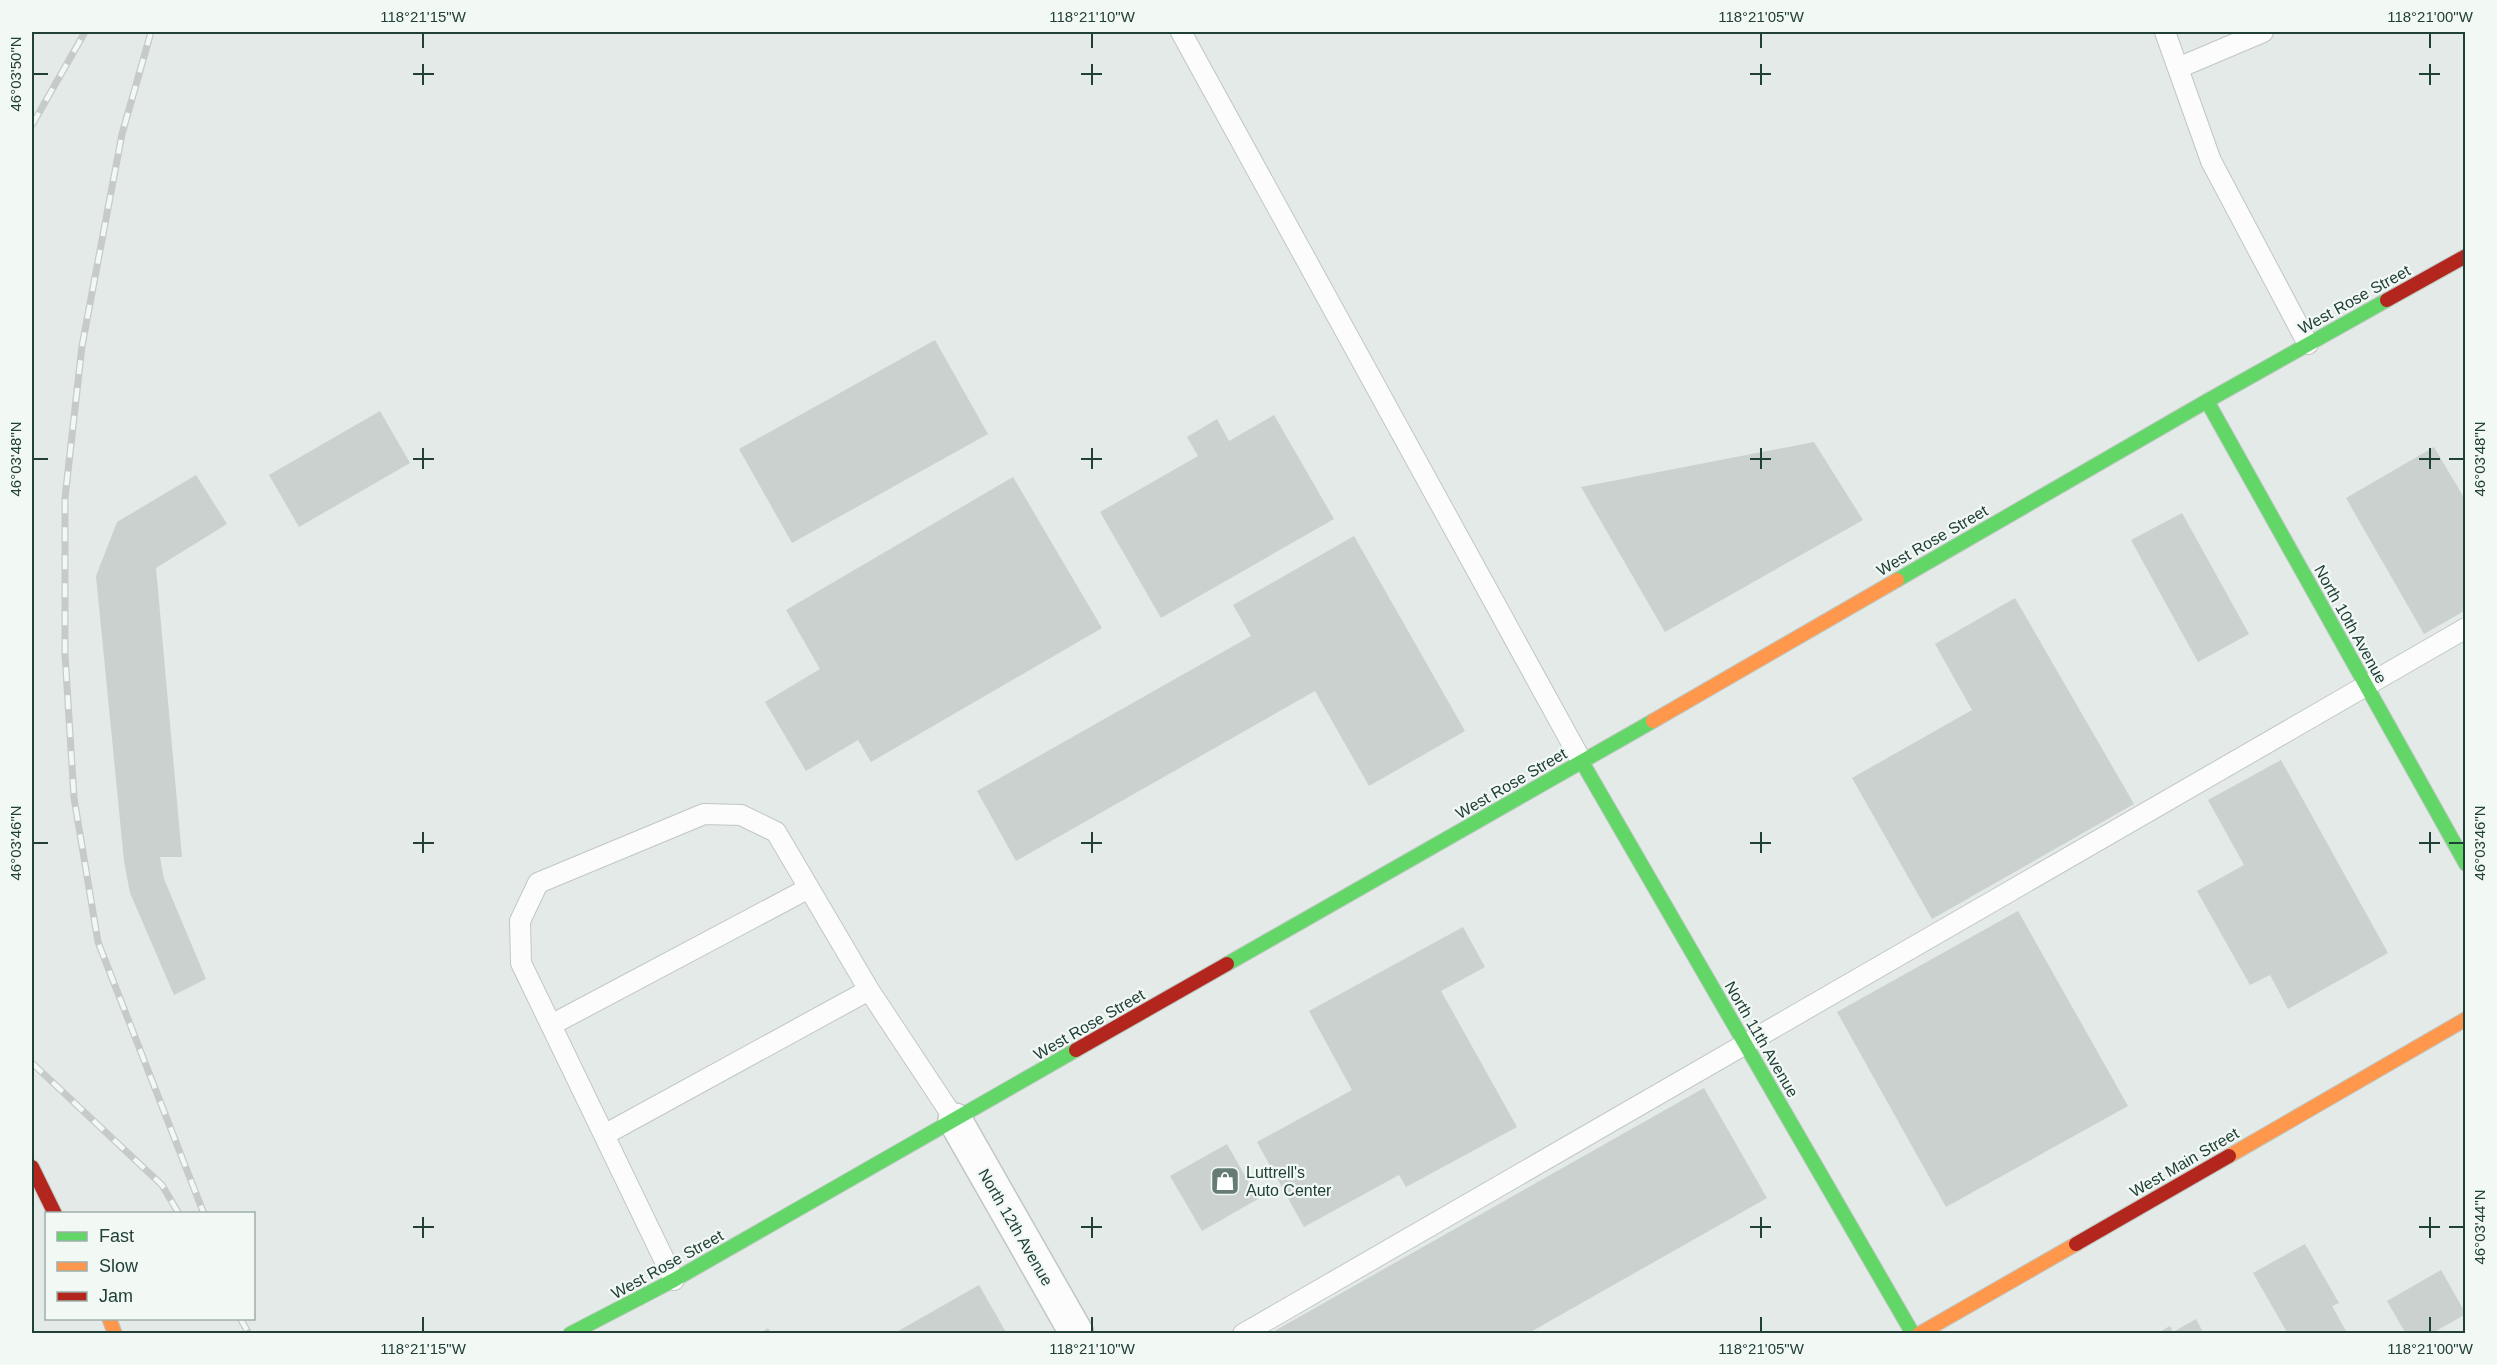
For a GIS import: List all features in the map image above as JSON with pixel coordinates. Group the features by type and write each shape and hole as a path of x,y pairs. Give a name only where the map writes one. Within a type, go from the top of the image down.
{"main road":[{"name":"West Rose Street","path":"570,1334 674,1280 1582,762 2207,401 2466,256"},
{"name":"North 10th Avenue","path":"2207,401 2466,864"},
{"name":"North 11th Avenue","path":"1582,762 1913,1334"},
{"name":"West Main Street","path":"1919,1334 2466,1019"},
{"path":"32,1167 54,1212"}],"street":[{"name":"North 12th Avenue","path":"955,1120 1077,1334"}],"lane":[{"path":"1180,32 1582,762"},
{"path":"2165,32 2211,161 2308,344"},
{"path":"2178,68 2263,32"},
{"path":"1243,1334 2466,628"},
{"path":"674,1280 521,963 520,921 538,883 704,814 741,815 776,832 869,990 955,1120"},
{"path":"551,1025 809,888"},
{"path":"604,1135 869,990"}],"building":[{"path":"935,340 988,434 792,543 739,449"},
{"path":"380,411 410,463 299,527 269,475"},
{"path":"1274,415 1334,519 1161,618 1100,512 1198,456 1187,437 1217,419 1229,441"},
{"path":"1814,442 1863,520 1665,632 1581,487"},
{"path":"2434,447 2466,501 2466,610 2424,634 2346,498"},
{"path":"196,475 227,524 156,568 182,857 160,857 164,879 206,979 174,995 130,893 124,861 96,576 117,522"},
{"path":"1013,477 1102,628 871,762 858,740 806,771 765,702 820,669 786,610"},
{"path":"2182,513 2249,634 2198,662 2131,540"},
{"path":"1354,536 1465,731 1369,786 1315,691 1016,861 977,791 1251,636 1233,605"},
{"path":"2015,598 2134,804 1932,919 1852,778 1972,710 1935,644"},
{"path":"2281,760 2388,953 2288,1009 2270,975 2250,985 2197,891 2244,865 2208,800"},
{"path":"2018,911 2128,1106 1946,1207 1837,1012"},
{"path":"1463,927 1485,967 1441,991 1517,1127 1406,1187 1399,1175 1304,1227 1257,1142 1352,1090 1309,1011"},
{"path":"1704,1088 1767,1198 1527,1334 1269,1334"},
{"path":"1227,1144 1258,1199 1202,1231 1170,1176"},
{"path":"2305,1244 2339,1303 2332,1306 2346,1331 2341,1334 2288,1334 2253,1273"},
{"path":"2441,1270 2466,1314 2436,1331 2438,1334 2406,1334 2387,1301"},
{"path":"979,1285 1007,1334 893,1334"},
{"path":"2196,1319 2204,1334 2156,1334 2170,1326 2173,1332"},
{"path":"768,1328 772,1334 759,1334"}],"railway":[{"path":"32,125 85,32"},
{"path":"151,32 122,134 82,346 65,498 65,654 74,798 98,942 203,1212"},
{"path":"32,1063 162,1185 178,1212"},
{"path":"241,1320 249,1334"}],"traffic: fast":[{"path":"1897,580 2387,300"},
{"path":"2207,401 2466,864"},
{"path":"1227,964 1653,721"},
{"path":"1582,762 1913,1334"},
{"path":"570,1334 674,1280 1076,1050"}],"traffic: slow":[{"path":"1653,721 1897,580"},
{"path":"2229,1156 2466,1019"},
{"path":"1919,1334 2076,1244"},
{"path":"110,1320 115,1334"}],"traffic: jam":[{"path":"2387,300 2466,256"},
{"path":"1076,1050 1227,964"},
{"path":"2076,1244 2229,1156"},
{"path":"32,1167 54,1212"}],"place":[{"name":"Luttrell's Auto Center","path":"1225,1181"}]}
